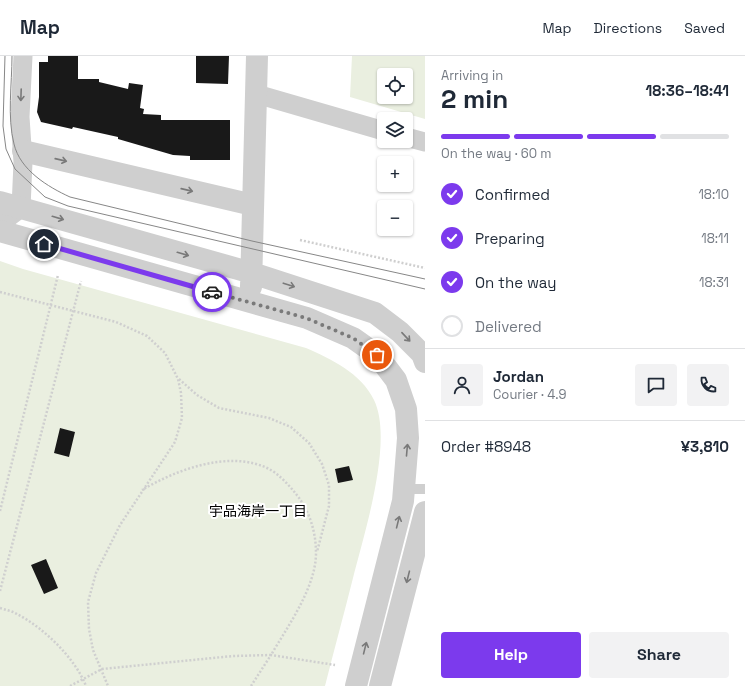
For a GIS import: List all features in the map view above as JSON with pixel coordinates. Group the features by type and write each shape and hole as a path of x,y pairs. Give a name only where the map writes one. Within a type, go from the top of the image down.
{"street":[{"path":"21,208 23,151 20,118 23,56"},
{"path":"250,303 257,56"},
{"path":"256,94 377,129"},
{"path":"413,139 425,142"},
{"path":"23,151 253,205"},
{"path":"0,202 252,273 375,313 400,332 422,354 425,362"},
{"path":"0,224 21,208"},
{"path":"0,232 306,318 353,338 377,355 396,380 406,409 414,489 403,501 356,686"},
{"path":"380,686 425,512"}],"path":[{"path":"300,240 425,268"},
{"path":"0,510 58,274"},
{"path":"0,591 81,281"},
{"path":"0,292 116,322 147,336 165,353 178,379 181,393 182,418 175,442 142,490 116,532 96,573 88,602 90,636 93,650 108,686"},
{"path":"178,379 197,395 219,408 269,418 291,428 309,443 322,464 329,485 329,506 306,596 251,686"},
{"path":"142,490 162,479 191,467 217,462 246,462 267,468 288,483 304,504 314,528 316,554"},
{"path":"0,608 17,614 54,639 83,679 86,686"},
{"path":"70,686 102,669 233,656 271,655 335,665"}],"shaded area":[{"path":"352,56 425,56 425,119 413,115 413,112 401,112 350,97"},
{"path":"0,261 23,269 306,348 344,368 368,390 374,400 379,418 381,439 379,463 370,513 325,686 0,686"}],"building":[{"path":"48,56 78,56 78,79 99,79 99,82 128,89 129,83 143,85 140,108 144,109 143,114 161,115 161,120 230,120 230,160 190,160 190,156 173,155 118,139 118,137 73,127 72,129 41,122 37,112 39,97 39,62 48,62"},
{"path":"196,56 229,56 228,84 196,83"},
{"path":"60,428 75,432 69,457 54,453"},
{"path":"349,466 353,480 338,483 335,469"},
{"path":"46,559 58,588 44,594 31,565"}],"tram line":[{"path":"5,56 3,126 6,149 15,169 45,197 68,206 425,289"},
{"path":"12,56 10,100 11,123 17,153 29,170 44,183 62,193 70,197 252,241 425,279"}],"way so far":[{"path":"212,292 306,318 353,338 377,355"}],"district":[{"name":"宇品海岸一丁目","path":"258,511"}],"route":[{"path":"44,244 212,292"}]}
